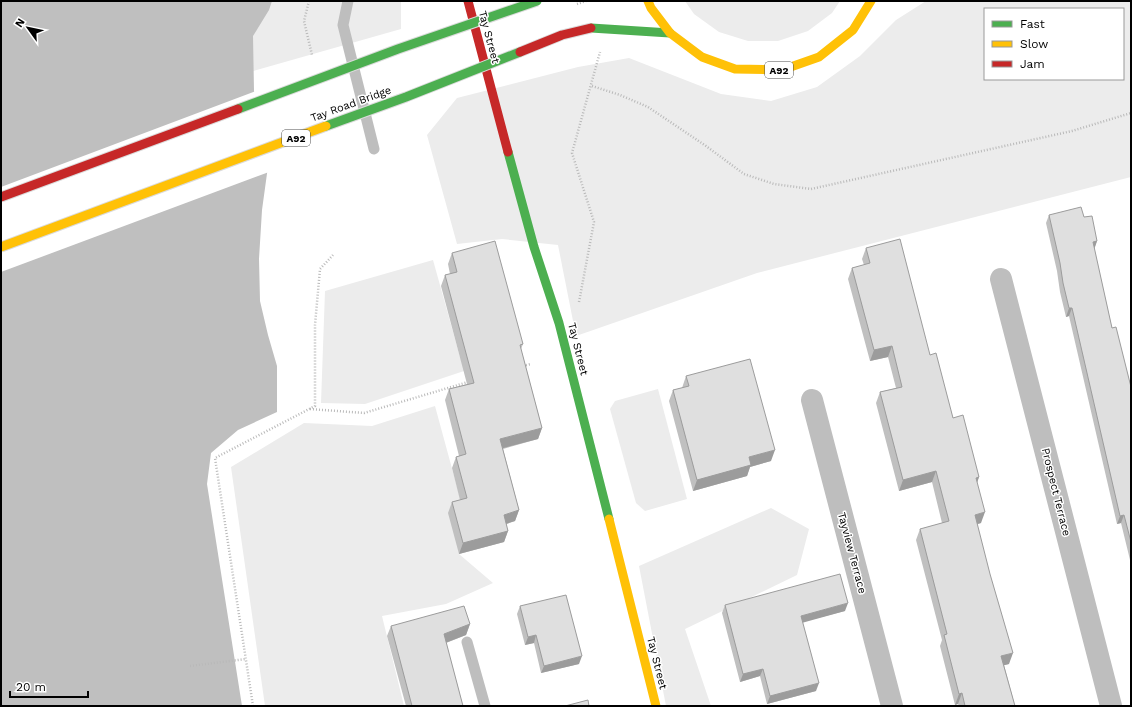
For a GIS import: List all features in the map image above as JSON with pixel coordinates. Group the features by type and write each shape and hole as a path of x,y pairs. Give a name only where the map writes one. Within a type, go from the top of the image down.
{"main road":[{"name":"Tay Street","path":"468,1 534,247 559,323 656,706"},
{"path":"1,196 398,48 537,1"},
{"name":"A92","path":"648,1 651,8 670,33 702,57 735,69 782,70 818,57 824,53 853,30 871,1"},
{"name":"Tay Road Bridge","path":"1,247 399,100 562,35 591,28 670,33"}],"street":[{"name":"Prospect Terrace","path":"1001,279 1111,706"},
{"name":"Tayview Terrace","path":"812,400 892,706"}],"lane":[{"path":"348,1 343,25 374,149"},
{"path":"467,642 485,706"}],"path":[{"path":"576,4 586,1"},
{"path":"579,303 594,222 572,153 592,86 601,48"},
{"path":"592,86 620,95 648,107 706,146 744,174 774,184 811,189 1072,131 1131,113"},
{"path":"253,706 215,458 315,406 315,324 320,269 333,255"},
{"path":"516,368 531,364"},
{"path":"309,409 364,413 470,382"},
{"path":"190,666 246,659"}],"shaded area":[{"path":"1,1 272,1 269,10 253,36 254,91 269,159 262,210 259,259 260,301 277,366 277,412 238,430 211,453 207,484 242,706 1,706"},
{"path":"238,1 401,1 401,29 211,83"},
{"path":"685,1 840,1 832,13 808,31 778,41 748,41 719,32 694,14"},
{"path":"926,1 1131,1 1131,177 757,273 576,336 558,245 502,239 457,244 427,135 457,98 578,67 629,58 721,94 771,101 817,87 860,56 896,20"},
{"path":"433,260 460,357 476,367 365,404 321,403 325,291"},
{"path":"658,389 687,499 645,511 636,503 610,409 615,401"},
{"path":"435,406 463,509 459,554 493,583 446,604 382,616 404,706 265,706 231,467 304,423 372,426"},
{"path":"771,508 809,529 797,575 685,629 711,706 666,706 639,566"}],"pier":[{"path":"256,91 271,159 269,172 1,272 1,187"}],"building":[{"path":"1081,207 1084,217 1092,216 1097,241 1093,242 1112,328 1116,327 1131,387 1131,542 1124,515 1120,516 1072,308 1069,308 1063,283 1049,215"},
{"path":"900,239 930,355 936,353 953,418 963,415 979,477 976,478 985,512 975,515 990,574 1013,653 1001,656 1015,706 965,706 962,693 959,694 944,635 947,634 920,529 949,521 936,471 903,480 880,392 902,387 892,346 874,350 852,268 870,263 866,248"},
{"path":"495,241 523,344 520,345 542,428 500,439 519,510 504,515 508,531 463,543 452,502 467,498 456,457 466,454 449,389 474,383 445,275 457,272 452,253"},
{"path":"750,359 775,450 749,457 751,465 697,480 673,390 689,386 686,376"},
{"path":"840,574 848,603 801,616 819,683 770,696 763,669 743,674 725,605"},
{"path":"566,595 582,656 544,666 536,635 528,637 520,606"},
{"path":"464,606 470,624 444,634 463,706 412,706 391,626"},
{"path":"588,700 589,706 565,706"}],"traffic: fast":[{"path":"238,109 398,49 537,1"},
{"path":"591,28 670,33"},
{"path":"326,126 406,97 520,52"},
{"path":"508,152 534,247 559,323 609,519"}],"traffic: slow":[{"path":"648,1 651,8 670,33 702,57 735,69 782,70 819,57 853,30 871,1"},
{"path":"1,247 326,126"},
{"path":"609,519 656,706"}],"traffic: jam":[{"path":"468,1 508,152"},
{"path":"520,52 562,35 591,28"},
{"path":"1,197 238,109"}]}
